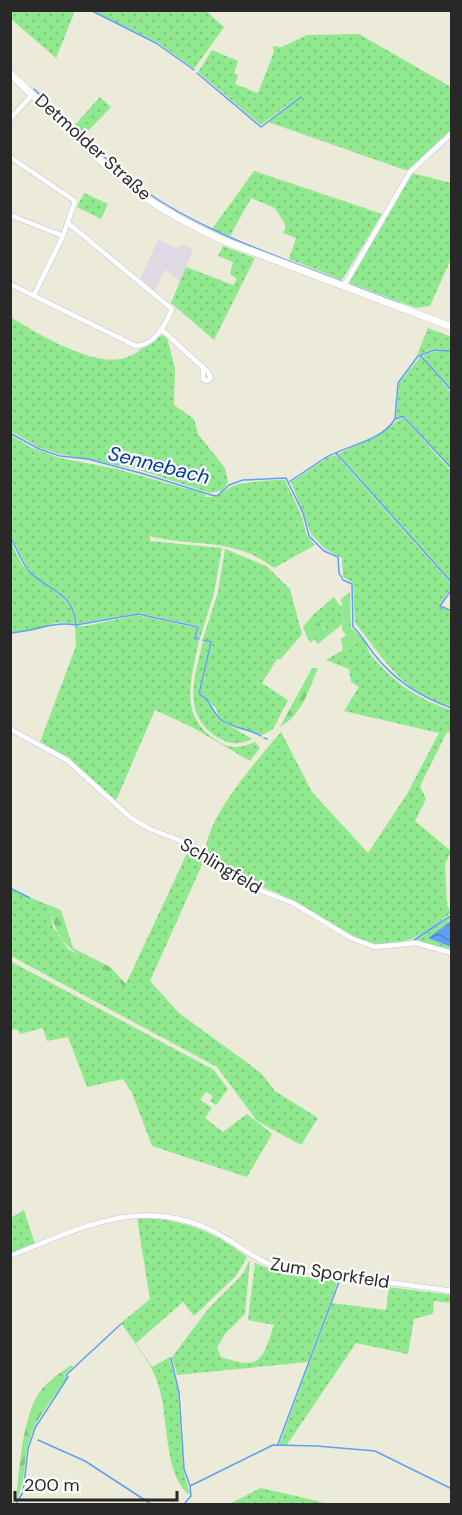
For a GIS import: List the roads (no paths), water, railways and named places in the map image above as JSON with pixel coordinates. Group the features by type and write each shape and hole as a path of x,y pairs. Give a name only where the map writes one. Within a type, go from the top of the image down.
{"main road":[{"name":"Detmolder Straße","path":"10,73 112,171 165,211 222,240 452,327"}],"street":[{"path":"11,118 33,94"},
{"path":"344,286 410,172 452,133"},
{"path":"10,157 75,201 63,236 34,295"},
{"path":"10,215 63,236"},
{"path":"10,284 136,346 146,344 162,330 172,309 68,223"},
{"path":"162,330 203,368"},
{"name":"Schlingfeld","path":"10,729 67,760 131,818 150,829 192,845 237,878 259,890 293,903 351,938 375,947 416,943 452,953"},
{"name":"Zum Sporkfeld","path":"10,1256 104,1221 127,1215 148,1214 169,1217 207,1228 255,1258 277,1267 452,1291"}],"water":[{"path":"451,921 451,947 428,938"}],"waterway":[{"path":"90,10 156,43 194,70"},
{"path":"197,73 261,127 301,97"},
{"path":"34,89 97,150"},
{"path":"102,155 134,183"},
{"path":"142,189 189,218 214,230 341,281"},
{"path":"349,284 399,303"},
{"path":"420,355 435,350 452,351"},
{"path":"289,482 325,458 372,438 389,427 395,419 398,383 418,356 421,356 452,391"},
{"path":"396,419 403,416 452,469"},
{"name":"Sennebach","path":"10,433 39,449 60,456 88,459 217,496 229,485 243,480 286,478 303,513 309,536 324,551 338,557 339,573 343,580 352,584 353,627 381,663 399,679 418,693 452,708"},
{"path":"336,453 452,583"},
{"path":"10,536 28,570 70,604 76,625 51,625 10,633"},
{"path":"452,589 440,606 452,611"},
{"path":"76,625 138,614 198,627 195,637 199,639"},
{"path":"203,640 211,642 199,694 206,699 220,719 261,736"},
{"path":"10,888 30,898"},
{"path":"414,940 452,915"},
{"path":"278,1444 339,1282"},
{"path":"16,1504 23,1492 28,1449 35,1428 68,1377 66,1375 121,1324"},
{"path":"171,1358 179,1393 184,1469 190,1486"},
{"path":"38,1440 85,1461 151,1504"},
{"path":"184,1504 191,1496 190,1486 273,1445 375,1451 452,1489"}]}
